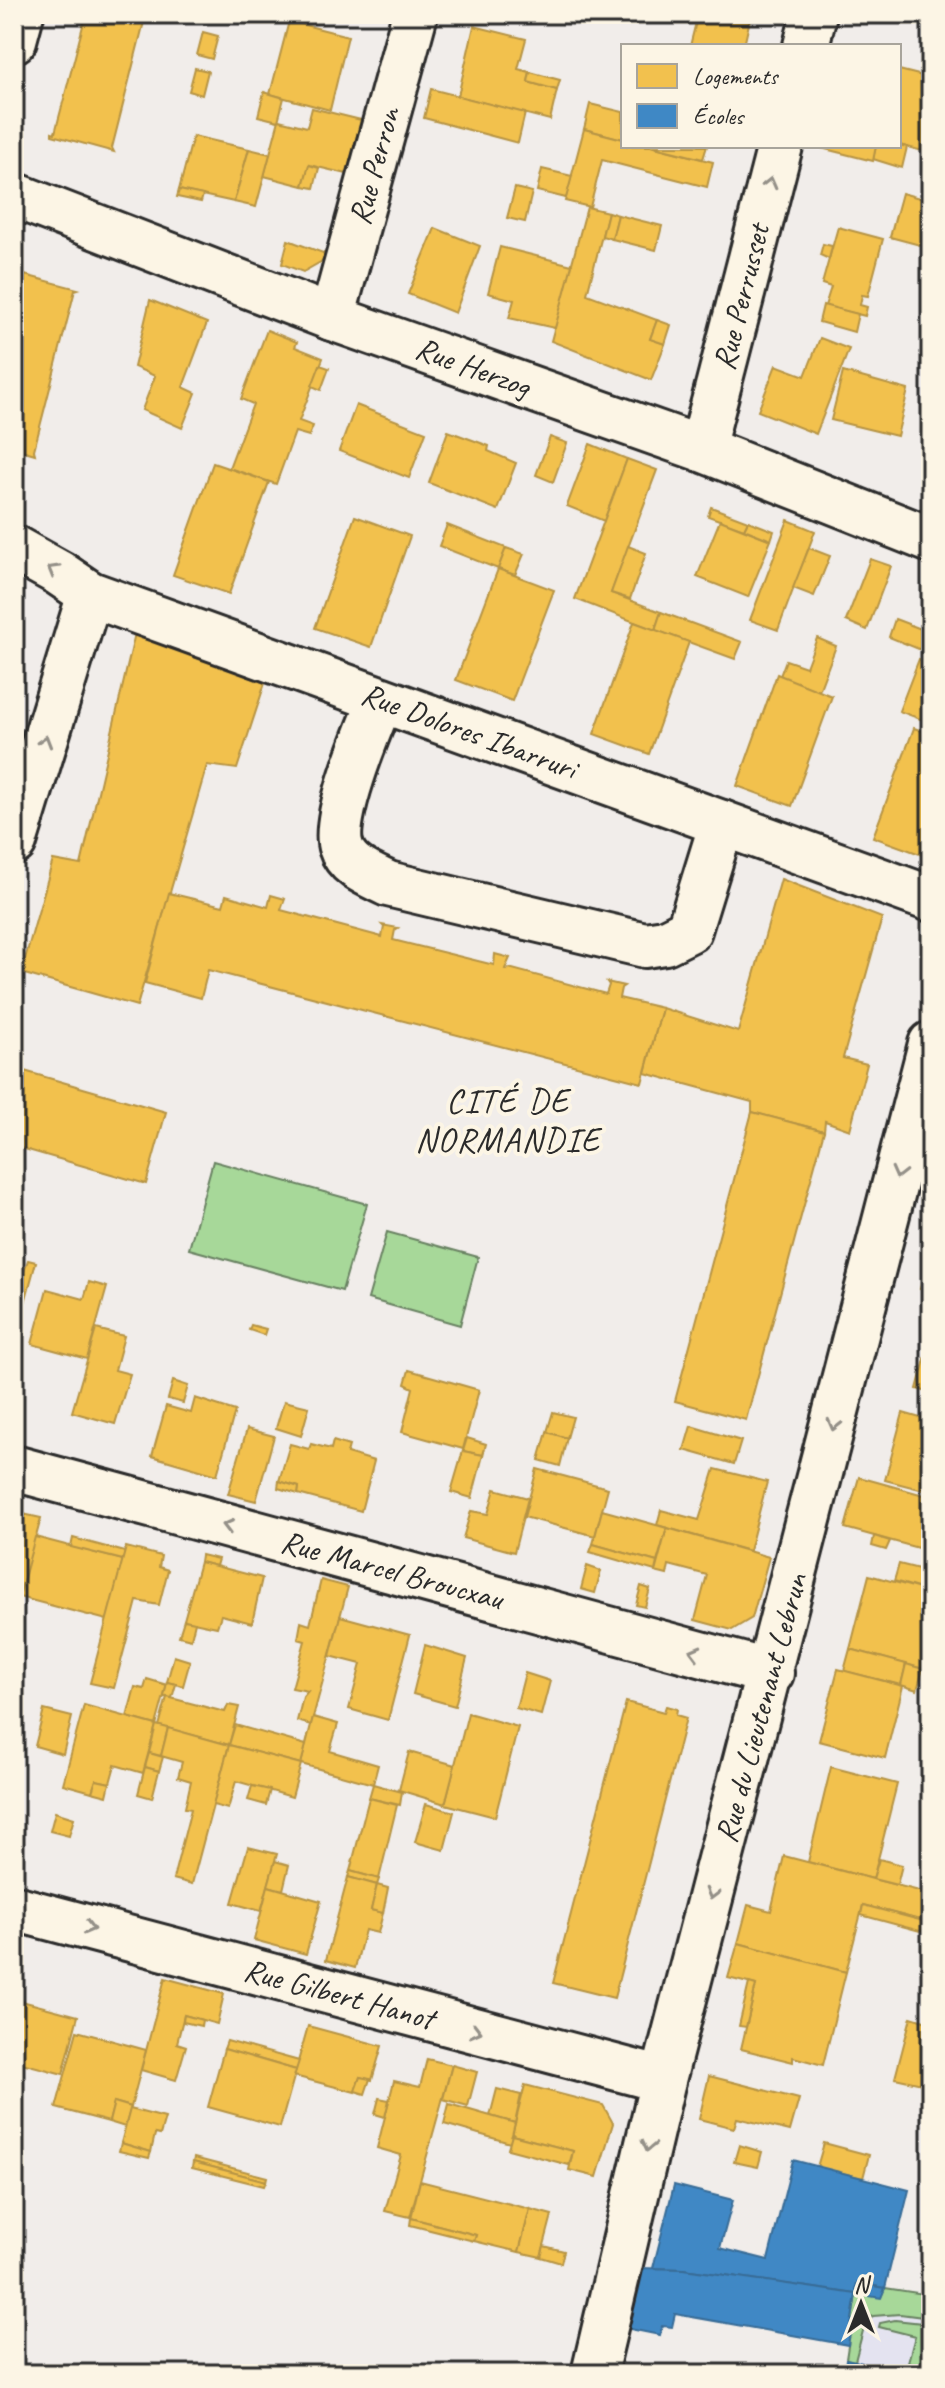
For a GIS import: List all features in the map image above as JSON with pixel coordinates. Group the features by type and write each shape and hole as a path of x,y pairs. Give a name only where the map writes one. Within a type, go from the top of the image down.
{"street":[{"path":"14,40 21,14"},
{"name":"Rue Perron","path":"332,318 415,14"},
{"path":"806,44 814,14"},
{"name":"Rue Perrusset","path":"702,449 779,148"},
{"name":"Rue Herzog","path":"14,195 332,318 702,449 931,540"},
{"name":"Rue Dolores Ibarruri","path":"14,548 90,594 931,899"},
{"path":"14,842 90,594"},
{"path":"381,700 365,740 337,831 341,850 356,869 388,884 645,945 665,942 689,930 722,823"},
{"name":"Rue du Lieutenant Lebrun","path":"594,2374 663,2080 771,1673 931,1044"},
{"name":"Rue Marcel Broucxau","path":"14,1468 771,1673"},
{"name":"Rue Gilbert Hanot","path":"14,1908 663,2080"}],"shaded area":[{"path":"885,2288 931,2295 931,2374 844,2374 856,2294 881,2297"}],"green space":[{"path":"213,1161 367,1204 342,1291 189,1249"},
{"path":"387,1232 478,1257 460,1325 368,1299"},
{"path":"885,2288 931,2295 931,2318 900,2314 873,2316 864,2327 855,2361 846,2359 856,2294 881,2297"},
{"path":"895,2320 931,2324 931,2369 908,2362 915,2336 879,2327 880,2323"}],"building: Logements":[{"path":"86,14 146,14 112,148 114,152 52,135"},
{"path":"698,14 730,14 750,19 744,44 690,44"},
{"path":"289,21 348,36 330,110 270,94"},
{"path":"474,26 526,39 518,69 530,72 528,82 557,90 550,120 458,96"},
{"path":"203,32 218,36 212,59 197,55"},
{"path":"195,68 208,71 202,95 189,91"},
{"path":"901,70 931,78 931,153 901,146"},
{"path":"530,72 560,80 557,90 528,82"},
{"path":"431,89 525,113 518,143 424,118"},
{"path":"264,92 284,98 278,121 258,116"},
{"path":"590,104 621,112 621,138 584,129"},
{"path":"312,108 361,120 347,174 309,165 303,186 264,176 279,120 307,127"},
{"path":"584,129 621,138 621,148 659,148 713,162 707,187 602,160 590,207 565,201"},
{"path":"193,136 249,149 234,202 179,190"},
{"path":"907,147 902,168 873,159 876,148"},
{"path":"659,148 706,148 703,159"},
{"path":"821,148 876,148 873,161"},
{"path":"249,149 270,154 256,207 234,202"},
{"path":"309,165 319,168 314,188 303,186"},
{"path":"542,169 572,176 566,198 537,191"},
{"path":"931,169 931,248 890,237 902,193 923,199"},
{"path":"515,188 532,192 525,222 507,218"},
{"path":"179,190 203,195 201,202 177,197"},
{"path":"587,207 608,212 587,294 657,320 650,339 665,344 651,380 551,341"},
{"path":"608,212 618,215 612,239 602,236"},
{"path":"618,215 662,226 656,250 612,239"},
{"path":"838,227 883,239 868,296 862,295 860,305 867,307 865,316 825,306 831,287 822,284"},
{"path":"435,228 480,246 455,313 408,294"},
{"path":"288,240 326,254 324,260 303,272 282,264"},
{"path":"823,244 832,246 829,259 820,255"},
{"path":"500,247 572,265 555,328 509,318 514,300 488,293"},
{"path":"17,273 78,289 75,290 35,454 14,448 14,292"},
{"path":"150,300 207,323 183,387 196,393 182,428 142,410 155,376 134,367"},
{"path":"823,305 858,314 854,332 819,322"},
{"path":"657,320 671,325 665,344 650,339"},
{"path":"267,330 297,342 295,347 323,358 299,421 313,426 309,436 295,432 276,484 229,468 253,404 241,399"},
{"path":"820,338 849,349 816,434 758,411 776,365 805,376"},
{"path":"320,365 329,368 321,390 312,386"},
{"path":"843,372 908,390 897,436 831,420"},
{"path":"356,405 426,432 409,478 339,451"},
{"path":"931,430 931,467 922,465"},
{"path":"448,431 489,446 488,451 516,463 498,510 429,483"},
{"path":"550,437 567,443 553,482 536,475"},
{"path":"590,444 627,459 604,521 567,506"},
{"path":"627,459 657,470 611,593 661,612 655,630 575,599"},
{"path":"213,463 269,482 229,594 173,575"},
{"path":"711,507 748,521 744,529 708,516"},
{"path":"355,516 410,536 371,647 315,628"},
{"path":"720,520 771,540 748,597 697,577"},
{"path":"788,520 815,531 778,630 750,620"},
{"path":"748,521 774,531 771,540 744,529"},
{"path":"447,525 506,548 498,569 439,546"},
{"path":"628,546 646,553 630,599 611,593"},
{"path":"506,548 524,554 515,575 498,569"},
{"path":"809,548 830,556 814,596 793,588"},
{"path":"870,559 891,566 867,630 846,621"},
{"path":"498,569 554,590 512,701 456,680"},
{"path":"661,612 742,642 735,659 655,630"},
{"path":"895,619 929,632 931,628 931,654 889,637"},
{"path":"634,622 689,642 649,754 594,734"},
{"path":"135,633 265,683 237,769 207,765 137,1006 21,973 53,860 81,865"},
{"path":"817,638 836,646 819,691 780,676 786,660 806,667"},
{"path":"919,659 931,664 931,723 899,711"},
{"path":"777,674 832,696 792,806 737,786"},
{"path":"914,728 931,734 931,858 873,837"},
{"path":"781,879 882,918 843,1058 867,1064 850,1130 825,1121 824,1131 752,1112 752,1102 645,1073 662,1008 738,1032"},
{"path":"169,893 223,906 226,895 268,907 271,895 285,899 281,910 382,937 382,925 398,928 393,940 494,965 495,954 510,958 507,970 509,968 606,994 607,982 624,986 619,998 662,1008 642,1083 208,970 201,998 145,983"},
{"path":"14,1068 166,1112 146,1184 14,1146"},
{"path":"752,1112 824,1131 746,1420 675,1401"},
{"path":"931,1244 931,1292 920,1289"},
{"path":"28,1260 36,1262 14,1343 14,1271 23,1274"},
{"path":"89,1282 107,1287 87,1359 32,1344 47,1289 84,1299"},
{"path":"251,1325 266,1329 264,1335 249,1330"},
{"path":"96,1329 124,1336 115,1370 130,1374 115,1424 72,1412"},
{"path":"931,1337 931,1393 917,1389"},
{"path":"409,1370 479,1390 463,1449 402,1432 413,1388 405,1384"},
{"path":"173,1381 188,1386 183,1403 168,1399"},
{"path":"195,1398 235,1411 217,1475 152,1456 166,1406 191,1413"},
{"path":"284,1401 309,1407 301,1436 276,1428"},
{"path":"553,1412 573,1417 567,1438 547,1432"},
{"path":"903,1413 931,1421 931,1492 885,1480"},
{"path":"691,1426 741,1441 734,1464 684,1450"},
{"path":"247,1429 274,1436 256,1501 228,1494"},
{"path":"547,1432 567,1438 560,1466 539,1460"},
{"path":"467,1438 486,1444 483,1455 463,1451"},
{"path":"333,1441 349,1446 347,1453 374,1461 361,1511 298,1494 299,1487 279,1481 290,1444 309,1449 311,1444 331,1449"},
{"path":"463,1451 483,1455 472,1498 451,1492"},
{"path":"537,1469 608,1488 595,1536 524,1517"},
{"path":"715,1469 767,1482 749,1551 657,1525 661,1510 699,1520"},
{"path":"859,1477 931,1497 918,1548 845,1528"},
{"path":"279,1481 299,1487 298,1494 278,1488"},
{"path":"495,1489 528,1498 514,1552 463,1538 471,1511 488,1514"},
{"path":"602,1510 667,1528 657,1562 593,1544"},
{"path":"14,1512 41,1518 22,1589 14,1587"},
{"path":"667,1528 769,1557 752,1618 732,1630 695,1620 707,1575 669,1565 667,1575 655,1572"},
{"path":"874,1536 890,1541 886,1550 872,1546"},
{"path":"35,1537 123,1560 107,1620 19,1597"},
{"path":"73,1538 125,1552 123,1560 71,1547"},
{"path":"593,1544 657,1562 655,1571 590,1552"},
{"path":"126,1547 161,1556 159,1567 168,1570 159,1605 137,1601 114,1688 90,1683"},
{"path":"201,1555 218,1559 216,1566 200,1562"},
{"path":"200,1562 262,1578 252,1623 221,1615 217,1627 184,1620"},
{"path":"899,1564 931,1572 931,1592 894,1581"},
{"path":"587,1566 601,1571 595,1593 581,1589"},
{"path":"869,1575 931,1592 931,1638 923,1669 850,1649"},
{"path":"321,1580 348,1587 311,1725 297,1721 303,1697 308,1691 292,1688 305,1641 298,1639 301,1622 310,1625"},
{"path":"641,1586 650,1589 645,1607 636,1605"},
{"path":"340,1616 410,1635 388,1720 349,1709 361,1664 330,1656"},
{"path":"184,1620 195,1622 191,1639 179,1636"},
{"path":"425,1645 467,1658 455,1706 413,1694"},
{"path":"850,1649 906,1664 901,1685 844,1671"},
{"path":"174,1656 190,1661 183,1686 167,1682"},
{"path":"906,1664 923,1669 917,1690 901,1685"},
{"path":"838,1669 903,1686 885,1758 819,1741"},
{"path":"525,1673 550,1681 541,1715 516,1708"},
{"path":"147,1679 167,1685 156,1725 127,1717 135,1687 144,1689"},
{"path":"167,1682 176,1684 172,1698 164,1697"},
{"path":"167,1697 225,1712 228,1705 239,1707 229,1745 159,1726"},
{"path":"626,1702 664,1712 666,1706 677,1709 676,1715 686,1718 614,1998 553,1983"},
{"path":"84,1705 156,1725 143,1773 115,1765 110,1783 96,1780 92,1792 63,1784"},
{"path":"44,1710 72,1717 63,1754 35,1746"},
{"path":"468,1713 518,1727 495,1817 445,1804"},
{"path":"313,1717 338,1724 330,1751 378,1765 373,1784 301,1764"},
{"path":"156,1725 168,1728 161,1756 149,1753"},
{"path":"235,1725 306,1745 301,1764 229,1745"},
{"path":"168,1728 229,1745 192,1884 173,1879 191,1809 185,1808 191,1781 178,1777 182,1762 161,1756"},
{"path":"229,1745 301,1764 292,1797 236,1781 228,1809 213,1805"},
{"path":"409,1752 455,1765 445,1804 399,1790"},
{"path":"149,1753 163,1757 159,1771 145,1767"},
{"path":"145,1767 159,1771 152,1798 138,1794"},
{"path":"831,1767 897,1784 873,1879 808,1862"},
{"path":"96,1780 110,1783 107,1796 92,1792"},
{"path":"373,1784 402,1792 400,1805 369,1798"},
{"path":"252,1786 270,1790 266,1805 248,1800"},
{"path":"369,1798 397,1805 379,1879 350,1871"},
{"path":"426,1804 454,1812 444,1850 415,1842"},
{"path":"55,1812 74,1818 69,1836 50,1831"},
{"path":"248,1847 277,1854 261,1911 232,1903"},
{"path":"784,1856 931,1894 931,1923 863,1905 846,1972 738,1943 748,1905 771,1911"},
{"path":"879,1859 902,1865 897,1885 873,1879"},
{"path":"275,1861 289,1865 283,1890 268,1886"},
{"path":"350,1871 379,1879 377,1885 348,1877"},
{"path":"348,1877 377,1885 371,1910 383,1913 378,1933 365,1930 355,1968 326,1960"},
{"path":"377,1885 388,1888 383,1913 371,1910"},
{"path":"268,1886 321,1901 306,1954 254,1940"},
{"path":"863,1905 931,1923 931,1934 861,1915"},
{"path":"738,1943 846,1972 823,2065 793,2057 793,2062 741,2049 756,1985 728,1978"},
{"path":"165,1978 224,1994 217,2024 184,2015 177,2043 186,2046 176,2080 141,2070"},
{"path":"749,1983 756,1985 746,2027 739,2026"},
{"path":"14,1999 78,2016 63,2074 14,2061"},
{"path":"184,2015 202,2020 201,2026 183,2022"},
{"path":"911,2017 931,2023 931,2086 895,2078"},
{"path":"308,2026 382,2046 372,2080 360,2077 355,2092 294,2076"},
{"path":"77,2031 146,2050 131,2107 114,2102 109,2122 56,2108"},
{"path":"227,2041 299,2061 296,2070 224,2049"},
{"path":"224,2049 296,2070 280,2127 208,2107"},
{"path":"427,2059 452,2065 410,2217 385,2211 401,2155 377,2148 394,2081 420,2087"},
{"path":"452,2065 477,2072 468,2106 443,2099"},
{"path":"709,2076 799,2099 790,2131 737,2118 734,2128 699,2119"},
{"path":"360,2077 370,2079 365,2094 355,2091"},
{"path":"525,2085 603,2105 613,2123 597,2177 569,2170 573,2151 512,2135"},
{"path":"497,2089 521,2095 515,2123 490,2116"},
{"path":"379,2098 389,2100 385,2117 375,2114"},
{"path":"114,2102 131,2107 125,2127 109,2122"},
{"path":"449,2104 515,2123 510,2143 444,2124"},
{"path":"130,2109 165,2118 160,2135 155,2134 151,2152 121,2143"},
{"path":"512,2135 573,2151 569,2165 508,2149"},
{"path":"121,2143 151,2152 149,2158 119,2151"},
{"path":"824,2143 869,2155 863,2178 817,2167"},
{"path":"739,2145 762,2152 758,2167 734,2162"},
{"path":"194,2158 267,2177 266,2181 193,2162"},
{"path":"193,2162 266,2181 264,2186 192,2168"},
{"path":"420,2181 530,2209 519,2252 474,2241 476,2235 411,2218"},
{"path":"530,2209 552,2215 541,2257 519,2252"},
{"path":"411,2218 476,2235 474,2241 410,2225"},
{"path":"544,2246 564,2251 561,2263 541,2257"},
{"path":"654,2368 702,2374 653,2374"}],"building: Écoles":[{"path":"793,2160 909,2190 885,2288 857,2283 856,2294 684,2269 653,2268 674,2185 733,2200 720,2248 768,2260"},
{"path":"639,2268 684,2269 856,2294 848,2345 675,2314 672,2327 662,2326 660,2335 625,2328"},
{"path":"857,2283 885,2288 881,2298 856,2294"},
{"path":"846,2359 855,2361 901,2374 844,2374"}],"district":[{"name":"CITÉ DE NORMANDIE","path":"508,1120"}]}
